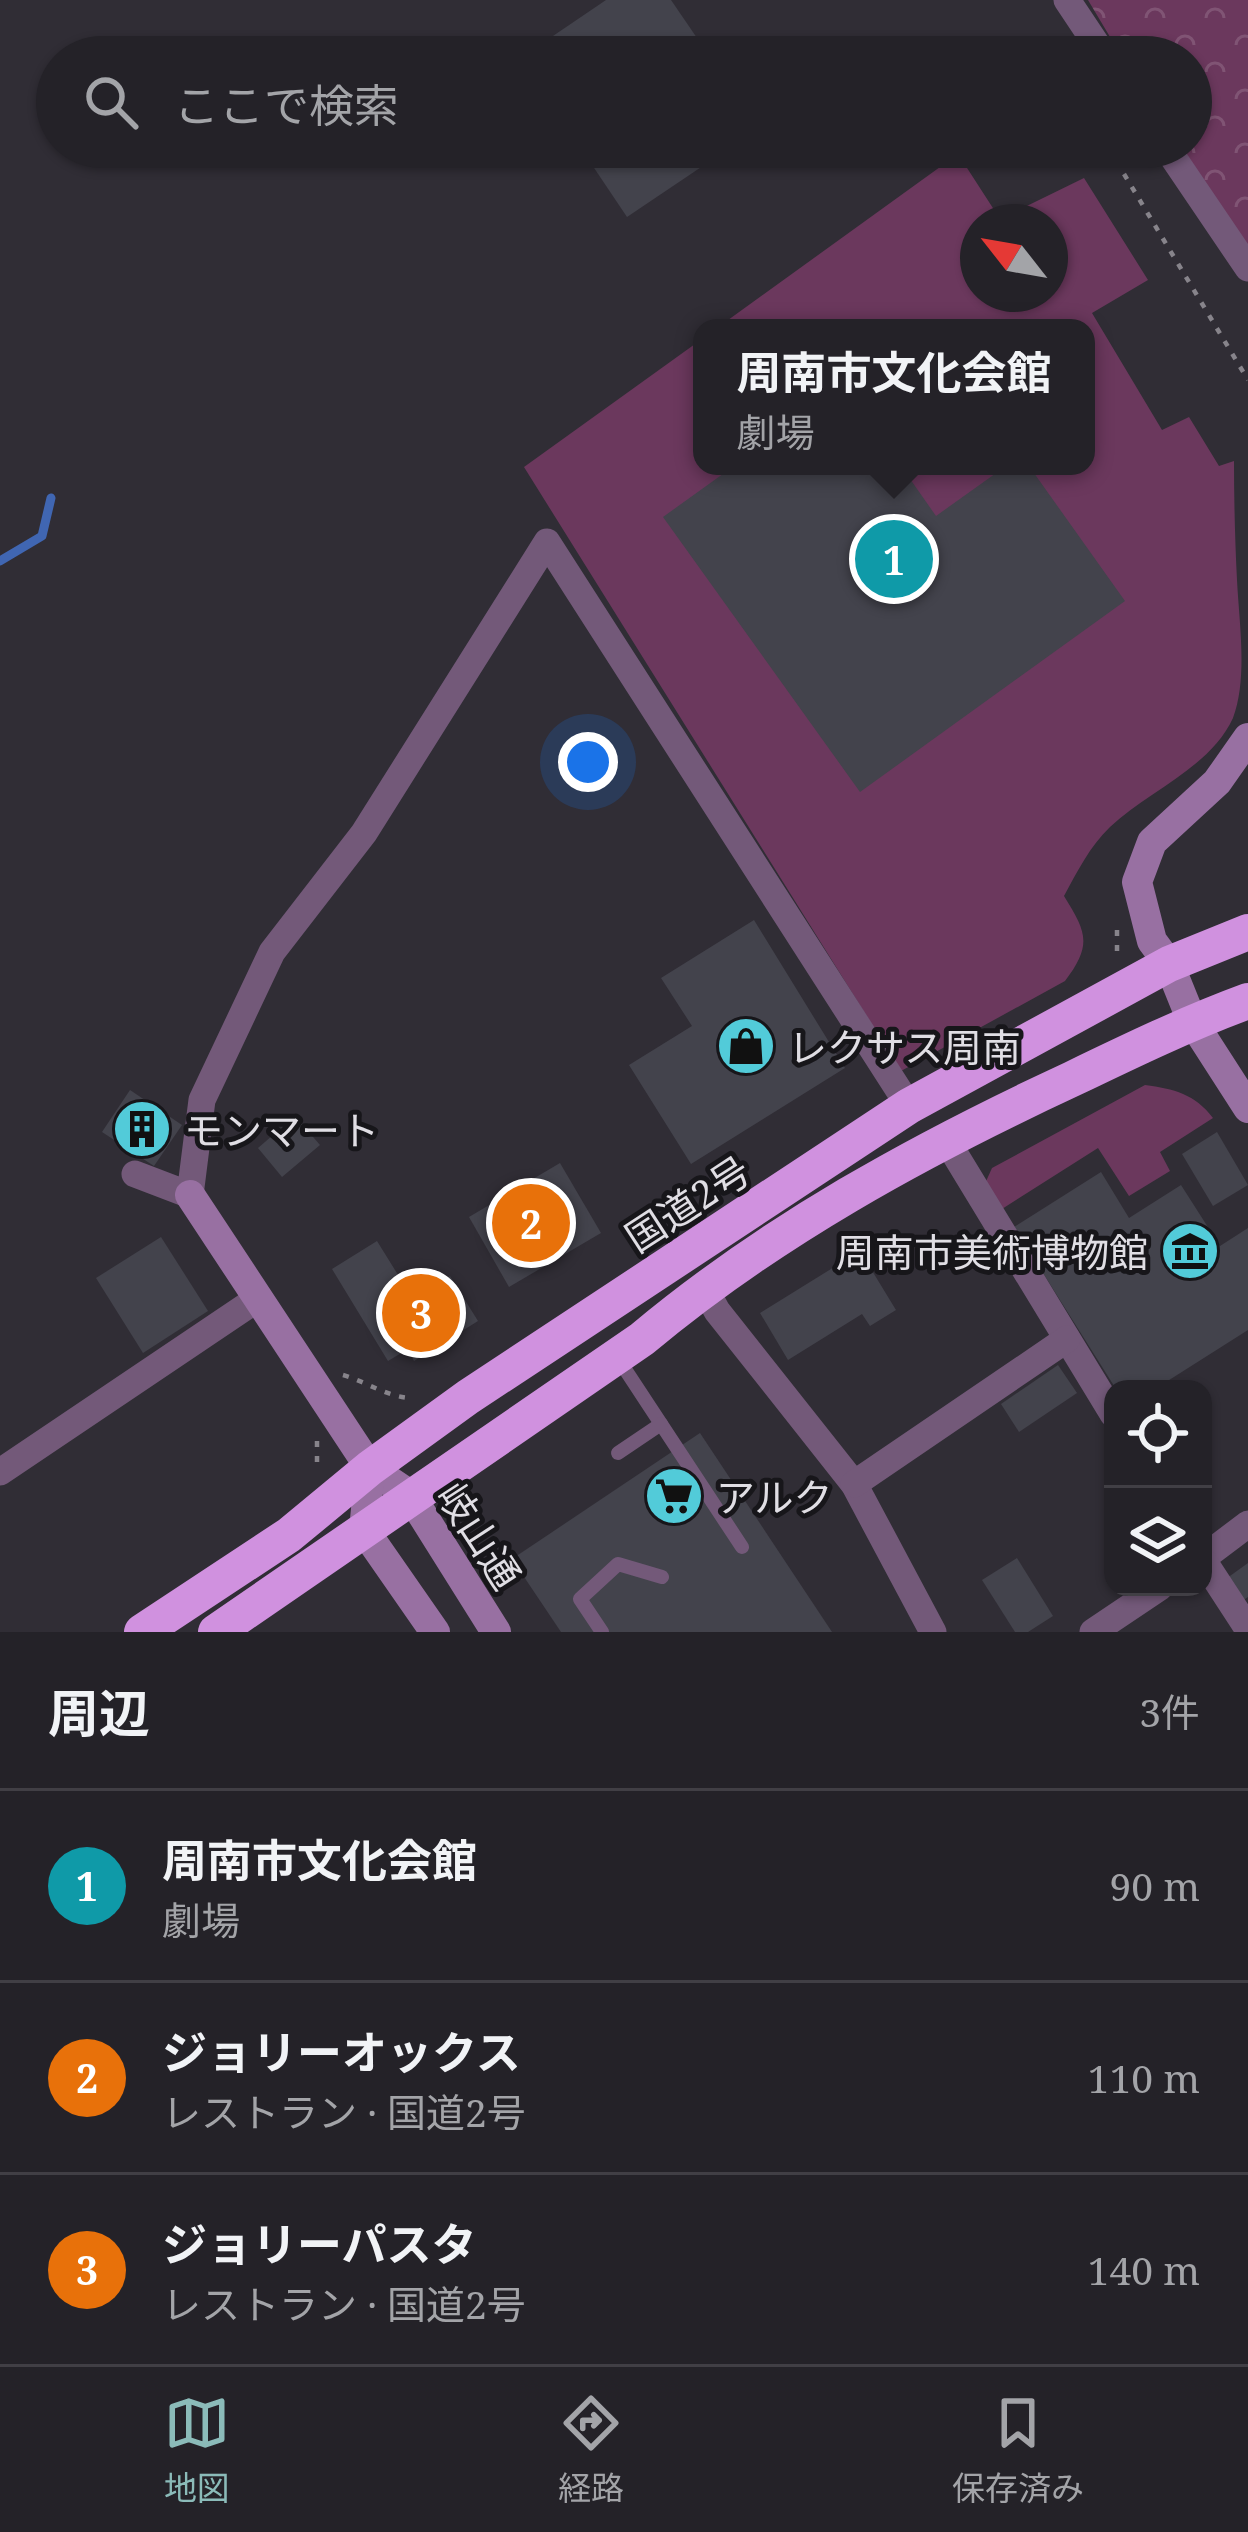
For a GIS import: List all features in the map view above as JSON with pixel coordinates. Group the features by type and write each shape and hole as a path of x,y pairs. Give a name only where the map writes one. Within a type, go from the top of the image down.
{"highway":[{"name":"国道2号","path":"142,1632 289,1535 468,1396 909,1106 1169,964 1248,932"},
{"name":"国道2号","path":"216,1632 616,1357 704,1287 824,1209 945,1138 1192,1021 1248,1001"}],"street":[{"path":"1067,0 1091,36"},
{"path":"1180,168 1248,268"},
{"path":"190,1195 202,1100 272,952 364,833 547,542 909,1106"},
{"path":"1248,738 1217,782 1152,842 1136,882 1153,940 1169,964 1192,1021 1248,1108"},
{"path":"945,1138 1104,1400"},
{"path":"135,1174 190,1195 370,1468 364,1530 435,1632"},
{"path":"704,1287 717,1311 854,1484 933,1632"},
{"path":"0,1472 256,1299"},
{"path":"854,1484 1067,1340"},
{"name":"岐山通","path":"370,1468 410,1496 496,1632"},
{"path":"1212,1552 1248,1524"},
{"path":"1212,1573 1248,1629"},
{"path":"1093,1632 1147,1596"}],"lane":[{"path":"616,1357 742,1547"},
{"path":"618,1453 661,1424"},
{"path":"602,1632 580,1598 618,1564 662,1577"}],"path":[{"path":"1124,174 1248,380"},
{"path":"1116,934 1118,947"},
{"path":"373,1384 386,1394 418,1398"}],"green space":[{"path":"1088,0 1248,0 1248,266 1189,168 1212,168 1212,36 1109,36"},
{"path":"939,168 967,168 990,204 960,204 960,312 1068,312 1068,204 1031,204 1084,178 1148,280 1092,313 1162,430 1189,417 1219,466 1234,461 1241,632 1238,702 1223,736 1209,751 1110,827 1084,860 1064,896 1083,938 1080,957 1065,981 901,1071 524,467 693,345 693,475 1095,475 1095,319 729,319"},
{"path":"1145,1085 1183,1094 1213,1118 1160,1152 1170,1171 1129,1196 1098,1148 991,1216 983,1188 992,1168"}],"building":[{"path":"606,0 671,0 696,36 553,36"},
{"path":"594,168 700,168 627,217"},
{"path":"721,475 907,475 936,516 993,475 1035,475 1125,601 860,792 663,517"},
{"name":"レクサス周南","path":"754,920 845,1068 691,1164 629,1065 692,1026 661,978"},
{"name":"モンマート","path":"130,1090 182,1125 154,1166 102,1132"},
{"path":"295,1116 320,1145 282,1177 258,1148"},
{"path":"1217,1132 1248,1185 1213,1206 1182,1154"},
{"path":"560,1163 601,1233 509,1287 469,1217"},
{"path":"1101,1172 1129,1218 1181,1185 1220,1246 1248,1228 1248,1330 1169,1380 1110,1380 1014,1227"},
{"path":"161,1237 208,1311 143,1353 96,1278"},
{"path":"377,1241 413,1299 450,1276 478,1321 414,1361 408,1349 388,1361 332,1269"},
{"path":"860,1251 896,1310 870,1326 862,1314 788,1360 760,1313"},
{"path":"1058,1365 1077,1393 1019,1432 1001,1404"},
{"name":"アルク","path":"700,1433 832,1632 561,1632 512,1559"},
{"path":"1017,1558 1053,1616 1028,1632 1015,1632 982,1580"},
{"path":"1248,1563 1248,1597 1239,1603 1223,1581"}],"waterway":[{"path":"0,561 42,536 51,498"}],"place":[{"name":"周南市文化会館","path":"894,559"},
{"name":"レクサス周南","path":"746,1046"},
{"name":"モンマート","path":"142,1129"},
{"name":"ジョリーオックス","path":"531,1223"},
{"name":"周南市美術博物館","path":"1190,1251"},
{"name":"ジョリーパスタ","path":"421,1313"},
{"name":"アルク","path":"674,1496"}]}
